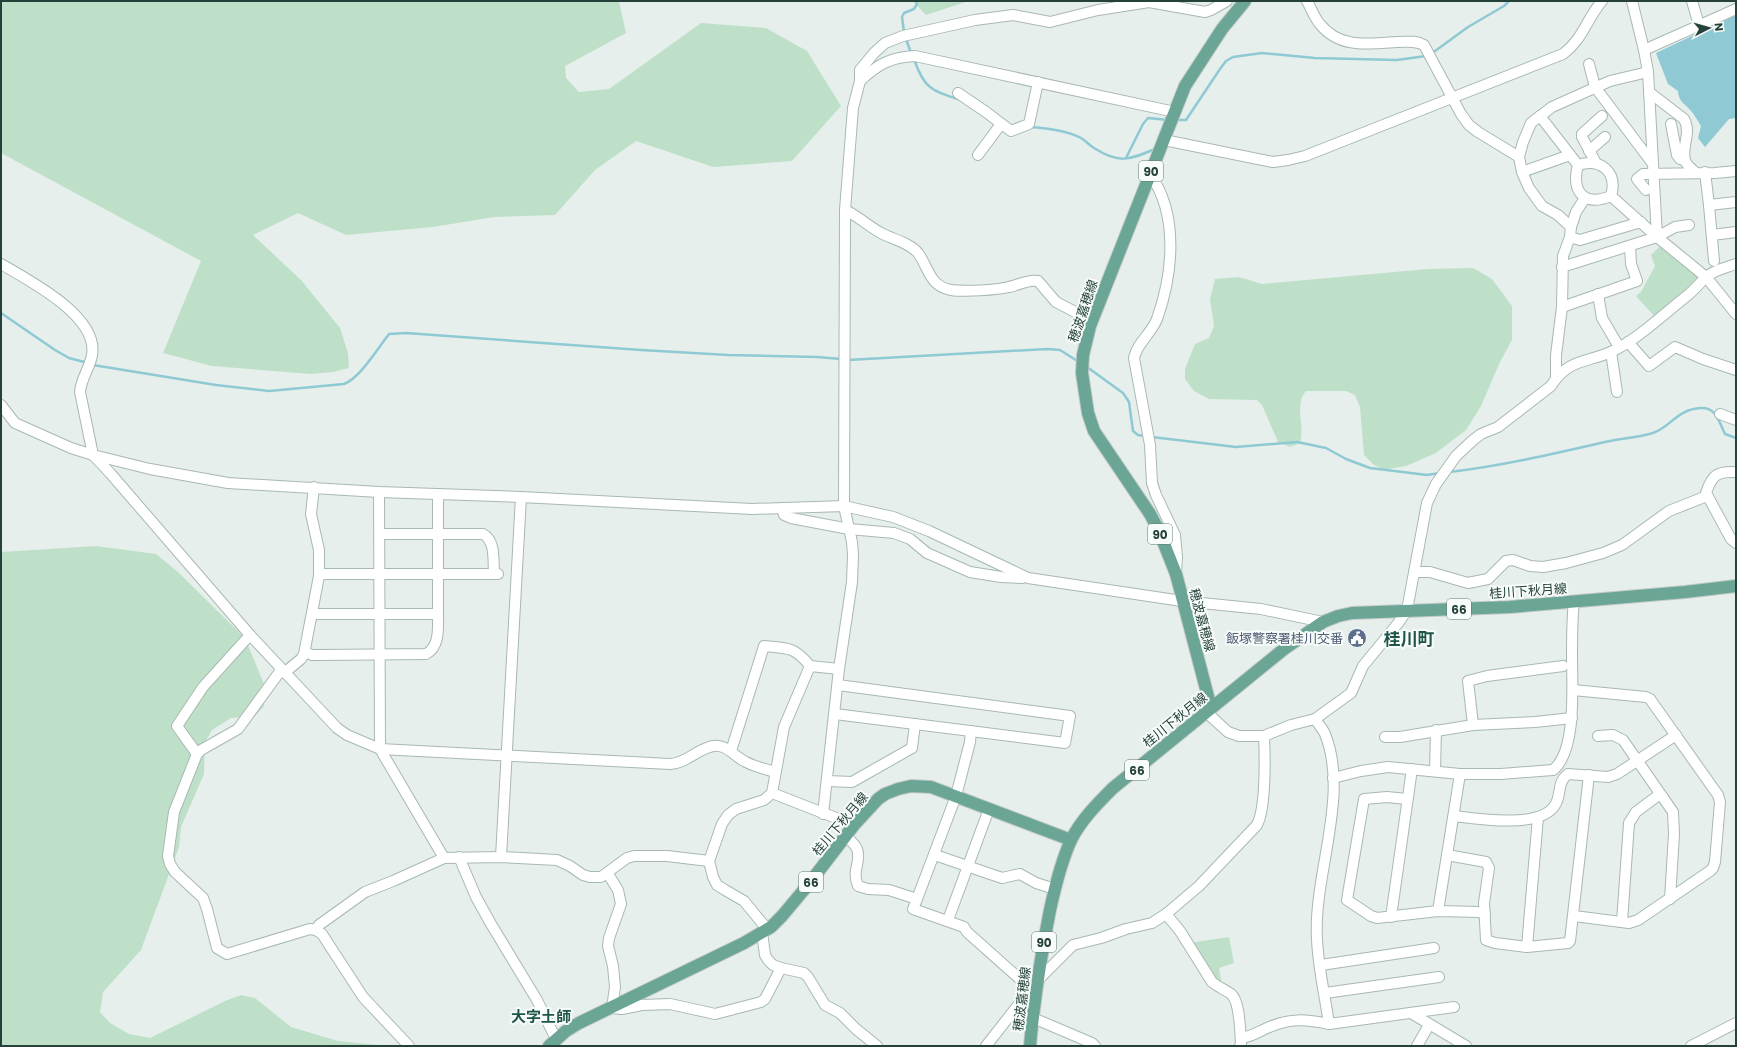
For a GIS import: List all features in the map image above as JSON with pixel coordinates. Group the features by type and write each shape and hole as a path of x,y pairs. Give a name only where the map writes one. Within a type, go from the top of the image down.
{"main road":[{"name":"穂波嘉穂線","path":"1208,710 1176,574 1150,514 1094,431 1088,413 1082,373 1083,355 1090,326 1185,86 1203,55 1245,1"},
{"name":"桂川下秋月線","path":"554,1042 579,1023 612,1008 764,931 782,916 854,825 878,799 885,794 911,786 926,786 1072,840 1096,805 1113,788 1174,740 1208,710 1230,694 1284,649 1323,622 1352,613 1510,607 1685,592 1736,586"},
{"name":"穂波嘉穂線","path":"1030,1046 1034,985 1055,889 1063,862 1072,840"}],"street":[{"path":"823,814 839,668 852,582 853,554 844,506 844,210 853,108 860,81 860,70 874,53 885,43 903,36 975,20 1013,15 1050,22 1098,10 1149,2 1205,12 1227,1"},
{"path":"1307,1 1319,24 1334,36 1347,43 1367,44 1416,41 1424,45 1469,124 1478,132 1519,158"},
{"path":"1164,140 1273,162 1305,156 1563,54 1574,46 1594,11 1602,1"},
{"path":"1632,1 1648,72 1657,237"},
{"path":"1692,1 1699,25"},
{"path":"1644,50 1736,9"},
{"path":"860,81 872,70 887,61 900,56 915,56 1175,112"},
{"path":"1589,64 1595,87 1653,169"},
{"path":"1641,222 1580,240 1570,232 1558,215 1542,206 1529,188 1522,172 1519,158 1531,123 1552,108 1610,80 1648,72"},
{"path":"958,93 1011,131 1029,124 1038,82"},
{"path":"1649,92 1684,119 1687,130 1684,160"},
{"path":"1540,116 1578,165 1576,179 1580,193 1585,198 1591,200 1611,196"},
{"path":"1596,163 1584,142 1582,134 1602,116"},
{"path":"978,154 1001,124"},
{"path":"1671,124 1680,159 1684,160 1686,164 1700,172 1709,205 1714,261"},
{"path":"1589,151 1604,137"},
{"path":"1522,172 1570,155"},
{"path":"1578,165 1590,162 1596,163 1608,171 1612,178 1613,188 1611,196"},
{"path":"1646,190 1637,179 1653,169 1715,173 1736,171"},
{"path":"1150,174 1159,188 1167,214 1172,248 1165,291 1156,321 1135,350 1134,358 1150,445 1152,483 1175,535 1177,557 1176,574"},
{"path":"1611,196 1657,237 1706,277 1736,314"},
{"path":"1556,378 1556,354 1562,307 1563,256 1576,212 1585,198"},
{"path":"1709,205 1736,202"},
{"path":"844,210 858,216 880,232 907,245 917,252 934,283 950,290 961,291 1009,287 1032,280 1038,281 1056,302 1079,314 1090,326"},
{"path":"1562,267 1657,237 1675,227 1689,225"},
{"path":"1712,235 1736,232"},
{"path":"1562,307 1637,280 1631,264 1630,246"},
{"path":"1,264 63,303 87,330 92,342 93,354 81,383 80,392 93,456 110,473 282,672 337,728 347,735 380,749 670,764 684,761 704,749 713,746 725,747 744,762 775,772"},
{"path":"1208,710 1228,732 1239,736 1264,736 1291,725 1315,719 1351,693 1363,666 1407,610 1427,503 1436,484 1456,456 1472,440 1498,426 1551,386 1556,378 1569,367 1578,362 1620,347 1690,293 1706,277 1717,270 1736,264"},
{"path":"1598,294 1602,318 1620,347 1649,366 1675,347 1703,359 1736,370"},
{"path":"1617,392 1620,347"},
{"path":"1,405 16,423 71,448 93,456 150,469 228,483 379,492 521,497 752,509 844,506 900,520 928,531 1028,578"},
{"path":"1720,414 1736,420"},
{"path":"1736,472 1723,472 1715,475 1710,482 1706,493 1731,539 1736,543"},
{"path":"314,487 311,514 319,550 320,574 305,652 301,659 282,672 238,729 206,747 197,754 174,812 168,856 170,864 175,872 203,898 217,948 227,954 310,929 316,930 322,934 363,997 409,1046"},
{"path":"379,492 380,749 444,858"},
{"path":"305,652 319,656 426,654 430,652 438,634 438,494"},
{"path":"1414,572 1430,572 1468,583 1488,579 1506,561 1513,560 1530,566 1543,567 1566,563 1603,553 1622,545 1669,511 1707,496"},
{"path":"501,857 508,755 521,497"},
{"path":"782,508 784,514 791,518 849,529 894,533 910,539 927,553 970,572 1001,577 1028,578 1182,601 1261,609 1323,622"},
{"path":"320,574 496,574 492,545 487,536 479,534 380,534"},
{"path":"1333,778 1361,771 1388,767 1436,770 1460,774 1501,774 1552,770 1562,760 1572,718 1572,619 1574,601"},
{"path":"313,614 438,614"},
{"path":"197,754 177,726 203,687 250,635"},
{"path":"731,752 764,646 790,648 802,656 810,666 839,668"},
{"path":"810,666 784,727 772,793 764,800 736,809 728,815 722,824 710,861 713,877 717,885 744,901 764,931 765,955 773,965 804,973 825,1005 840,1013 856,1029 877,1046"},
{"path":"1473,724 1468,681 1487,676 1563,666"},
{"path":"835,714 1065,743 1070,716 838,685"},
{"path":"1572,690 1646,697 1654,704 1676,735 1718,795 1720,802 1713,868 1638,920 1622,922 1574,916"},
{"path":"1385,737 1400,737 1473,724 1535,722 1572,718"},
{"path":"1315,719 1324,733 1330,749 1333,778 1331,813 1323,861 1317,940 1329,1024"},
{"path":"827,781 852,782 912,748 915,724"},
{"path":"1436,730 1436,770"},
{"path":"971,732 970,742 956,796 935,855 913,909 948,920 964,927 967,932 1034,985"},
{"path":"1598,736 1613,735 1623,740 1673,812 1674,818 1670,898"},
{"path":"1454,816 1510,820 1538,817 1549,812 1556,805 1560,783 1568,774 1608,777 1617,774 1676,735"},
{"path":"986,1046 1034,985 1073,945 1152,923 1166,914 1199,886 1257,825 1260,820 1264,788 1264,736"},
{"path":"1391,917 1412,769"},
{"path":"1438,911 1460,774"},
{"path":"1448,855 1486,862 1489,868 1484,903 1486,940 1495,943 1527,947 1570,942 1588,775"},
{"path":"772,793 854,825"},
{"path":"1622,922 1629,823 1636,812 1660,794"},
{"path":"1407,799 1387,797 1364,799 1348,900 1371,916 1377,918 1438,911 1479,912 1485,914"},
{"path":"948,920 989,809"},
{"path":"1527,947 1538,817"},
{"path":"846,837 857,847 858,856 855,878 858,886 889,890 918,899"},
{"path":"935,855 1002,878 1020,874 1036,883 1055,889"},
{"path":"316,930 318,925 365,892 444,858 501,857 557,860 570,866 582,875 590,877 601,877 608,874 627,858 634,856 667,856 710,861"},
{"path":"459,857 476,897 537,1000 553,1033 554,1042"},
{"path":"608,874 618,890 621,904 609,938 608,946 614,966 616,987 612,1008 622,1009 642,1005 670,1004 715,1014 765,1000 781,968"},
{"path":"1166,914 1180,931 1212,982 1232,994 1238,1008 1240,1042 1248,1037 1284,1022 1301,1019 1329,1024 1454,1007"},
{"path":"1321,965 1434,948"},
{"path":"1325,993 1439,976"},
{"path":"1411,1013 1466,1046"},
{"path":"1033,1018 1092,1043 1095,1046"},
{"path":"1691,1046 1736,1023"},
{"path":"1417,1046 1429,1025"}],"green space":[{"path":"1,1 619,1 626,33 565,66 566,78 579,92 609,89 701,23 766,28 807,51 841,106 792,161 713,167 636,141 595,170 555,215 494,217 433,227 346,235 298,213 253,235 301,280 340,328 348,353 349,368 333,372 311,374 212,366 163,353 201,261 1,153"},
{"path":"913,1 969,1 926,15"},
{"path":"1660,246 1701,277 1656,318 1636,296 1641,292 1655,266 1651,255"},
{"path":"1473,268 1492,279 1512,306 1512,340 1500,362 1481,406 1466,430 1436,453 1406,466 1383,470 1373,464 1364,455 1360,407 1355,395 1346,391 1306,391 1300,409 1300,443 1290,447 1278,442 1262,405 1257,400 1209,399 1194,391 1185,379 1185,369 1195,344 1209,338 1214,326 1210,299 1215,279 1239,277 1262,284 1428,269"},
{"path":"96,546 156,554 178,572 245,638 264,684 264,706 255,716 231,718 212,730 205,742 204,774 181,827 179,847 141,950 103,992 100,1012 110,1023 129,1034 150,1038 225,1001 241,995 255,998 291,1027 338,1041 388,1046 1,1046 1,552"},
{"path":"1229,937 1234,963 1219,968 1222,985 1217,983 1189,943"}],"water":[{"path":"1736,15 1736,118 1729,119 1705,147 1698,138 1701,126 1692,112 1681,101 1678,91 1668,84 1656,53"}],"waterway":[{"path":"904,32 902,17 904,13 914,9 917,4 916,1"},
{"path":"1431,54 1468,27 1504,6 1509,1"},
{"path":"906,39 911,53"},
{"path":"1175,120 1186,120 1220,69 1226,61 1233,57 1262,53 1315,58 1397,60 1426,56"},
{"path":"914,59 921,77 930,87 943,94 961,100"},
{"path":"1126,158 1143,124 1148,118 1168,120"},
{"path":"1029,127 1069,133 1081,138 1092,147 1103,153 1117,158 1131,158 1155,149"},
{"path":"1,313 55,350 69,358 88,363"},
{"path":"93,365 216,385 269,391 344,384 356,376 389,334 406,333 641,350 841,359"},
{"path":"848,360 1047,349 1060,350 1079,362"},
{"path":"1087,367 1123,393 1129,402 1133,431 1138,435 1145,436"},
{"path":"1449,472 1508,463 1611,441 1647,435 1665,427 1686,411 1701,408 1711,410 1717,416 1725,434 1736,438"},
{"path":"1152,437 1236,447 1297,442 1326,448 1346,459 1370,468 1427,475 1440,473"}],"place":[{"name":"飯塚警察署桂川交番","path":"1357,638"}],"district":[{"name":"桂川町","path":"1409,639"},
{"name":"大字土師","path":"541,1016"}]}
